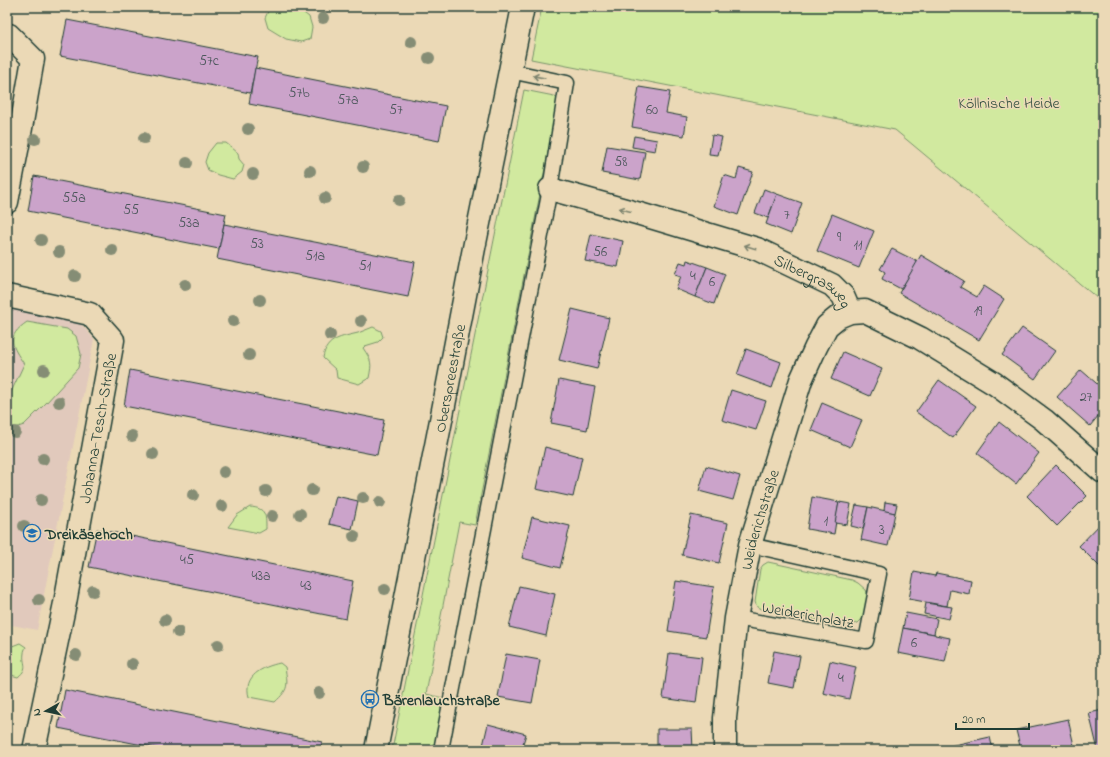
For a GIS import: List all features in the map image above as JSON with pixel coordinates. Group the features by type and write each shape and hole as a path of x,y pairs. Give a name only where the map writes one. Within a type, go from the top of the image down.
{"street":[{"name":"Oberspreestraße","path":"376,750 474,248 523,7"},
{"path":"7,35 9,35 33,59 7,202"},
{"name":"Silbergrasweg","path":"550,189 757,249 832,286 843,296 850,312 865,311 920,338 995,384 1044,420 1103,472"},
{"name":"Johanna-Tesch-Straße","path":"7,296 90,314 113,340 65,603 34,750"},
{"name":"Weiderichstraße","path":"726,750 725,718 736,618 750,545 801,380 816,347 828,326 838,317 850,312"}],"lane":[{"path":"441,750 550,189 567,83 510,72"},
{"name":"Weiderichplatz","path":"736,618 866,641 879,574 750,545"}],"shaded area":[{"path":"7,308 80,323 94,339 37,630 7,624"}],"green space":[{"path":"270,7 296,7 309,17 312,27 310,39 301,42 286,39 268,28 265,18"},
{"name":"Köllnische Heide","path":"542,7 1103,7 1103,303 895,130 531,59"},
{"path":"524,90 559,97 475,525 459,522 426,694 443,698 434,750 392,750"},
{"path":"216,143 226,143 238,153 239,159 244,165 242,172 233,179 218,175 208,170 205,162 208,153"},
{"path":"27,322 67,329 76,336 81,354 78,368 46,403 24,425 10,427 7,413 7,401 24,364 16,352 13,337 20,327"},
{"path":"373,327 381,331 383,337 378,342 363,348 370,362 371,369 369,378 359,384 337,378 336,370 323,358 327,346 331,342 341,337 358,333"},
{"path":"250,507 259,509 264,513 266,529 259,533 228,527 237,515"},
{"path":"768,562 852,580 858,583 866,590 869,598 863,618 858,623 845,625 757,607 755,602 760,569"},
{"path":"20,643 26,647 24,652 24,671 18,677 7,675 7,648"},
{"path":"280,663 285,667 287,683 280,698 275,702 249,697 248,690 251,678 261,670"}],"building":[{"path":"67,20 258,57 250,93 60,56"},
{"path":"255,68 446,106 439,141 249,104"},
{"path":"639,87 670,92 666,113 687,117 684,136 632,127"},
{"path":"712,135 722,137 718,155 709,154"},
{"path":"634,136 657,140 655,151 632,147"},
{"path":"607,146 645,152 640,180 602,173"},
{"path":"739,168 753,172 738,215 714,206 724,175 736,179"},
{"path":"34,176 226,214 219,249 28,211"},
{"path":"764,189 777,194 768,218 755,213"},
{"path":"777,194 802,203 791,234 766,224"},
{"path":"832,214 874,231 859,268 817,251"},
{"path":"224,224 415,262 408,297 217,259"},
{"path":"591,234 623,241 618,267 585,261"},
{"path":"892,249 918,262 901,289 882,279 885,272 880,269"},
{"path":"921,255 964,281 960,287 977,297 984,286 1004,299 979,340 899,293"},
{"path":"687,260 707,267 695,297 676,289 681,276 675,274 680,262 686,264"},
{"path":"707,267 725,274 714,304 695,297"},
{"path":"572,309 609,318 597,369 559,360"},
{"path":"1022,328 1055,351 1035,379 1002,355"},
{"path":"746,349 781,362 772,388 737,375"},
{"path":"843,352 882,369 870,396 831,379"},
{"path":"130,370 384,420 377,455 124,406"},
{"path":"1081,370 1103,389 1103,410 1090,426 1057,397"},
{"path":"559,380 595,387 587,430 551,423"},
{"path":"939,380 976,406 953,438 916,412"},
{"path":"731,390 766,401 756,430 722,420"},
{"path":"822,403 862,420 850,447 811,430"},
{"path":"999,422 1039,453 1016,484 977,453"},
{"path":"545,447 582,457 573,497 536,489"},
{"path":"1056,465 1087,496 1057,526 1027,496"},
{"path":"706,466 740,476 733,500 699,491"},
{"path":"336,496 358,501 352,529 329,524"},
{"path":"812,497 839,502 834,534 807,529"},
{"path":"839,502 851,504 847,525 835,523"},
{"path":"885,502 897,504 895,513 884,511"},
{"path":"856,505 868,507 863,529 851,526"},
{"path":"868,507 895,513 888,546 861,540"},
{"path":"691,515 728,523 719,563 682,555"},
{"path":"532,517 570,526 560,568 522,558"},
{"path":"1103,521 1103,570 1079,546"},
{"path":"97,529 353,581 346,619 89,567"},
{"path":"914,572 935,576 936,573 971,580 969,594 950,590 947,606 909,599"},
{"path":"676,581 714,587 706,637 668,631"},
{"path":"519,586 555,594 546,636 509,627"},
{"path":"926,603 952,607 949,619 924,614"},
{"path":"906,613 937,619 934,634 903,628"},
{"path":"903,628 950,638 945,662 898,653"},
{"path":"774,651 800,656 794,688 768,683"},
{"path":"669,653 702,657 696,703 663,698"},
{"path":"506,654 540,660 532,703 498,697"},
{"path":"830,661 856,667 849,699 823,693"},
{"path":"65,690 322,742 320,750 167,750 58,728"},
{"path":"1103,710 1103,749 1098,750 1089,713"},
{"path":"1068,719 1075,750 1021,750 1016,730"},
{"path":"488,724 526,734 521,750 482,750"},
{"path":"657,729 692,729 693,750 657,750"},
{"path":"990,737 993,750 946,750 945,747"}],"place":[{"name":"Dreikäsehoch","path":"32,533"},
{"name":"Bärenlauchstraße","path":"370,699"}]}
